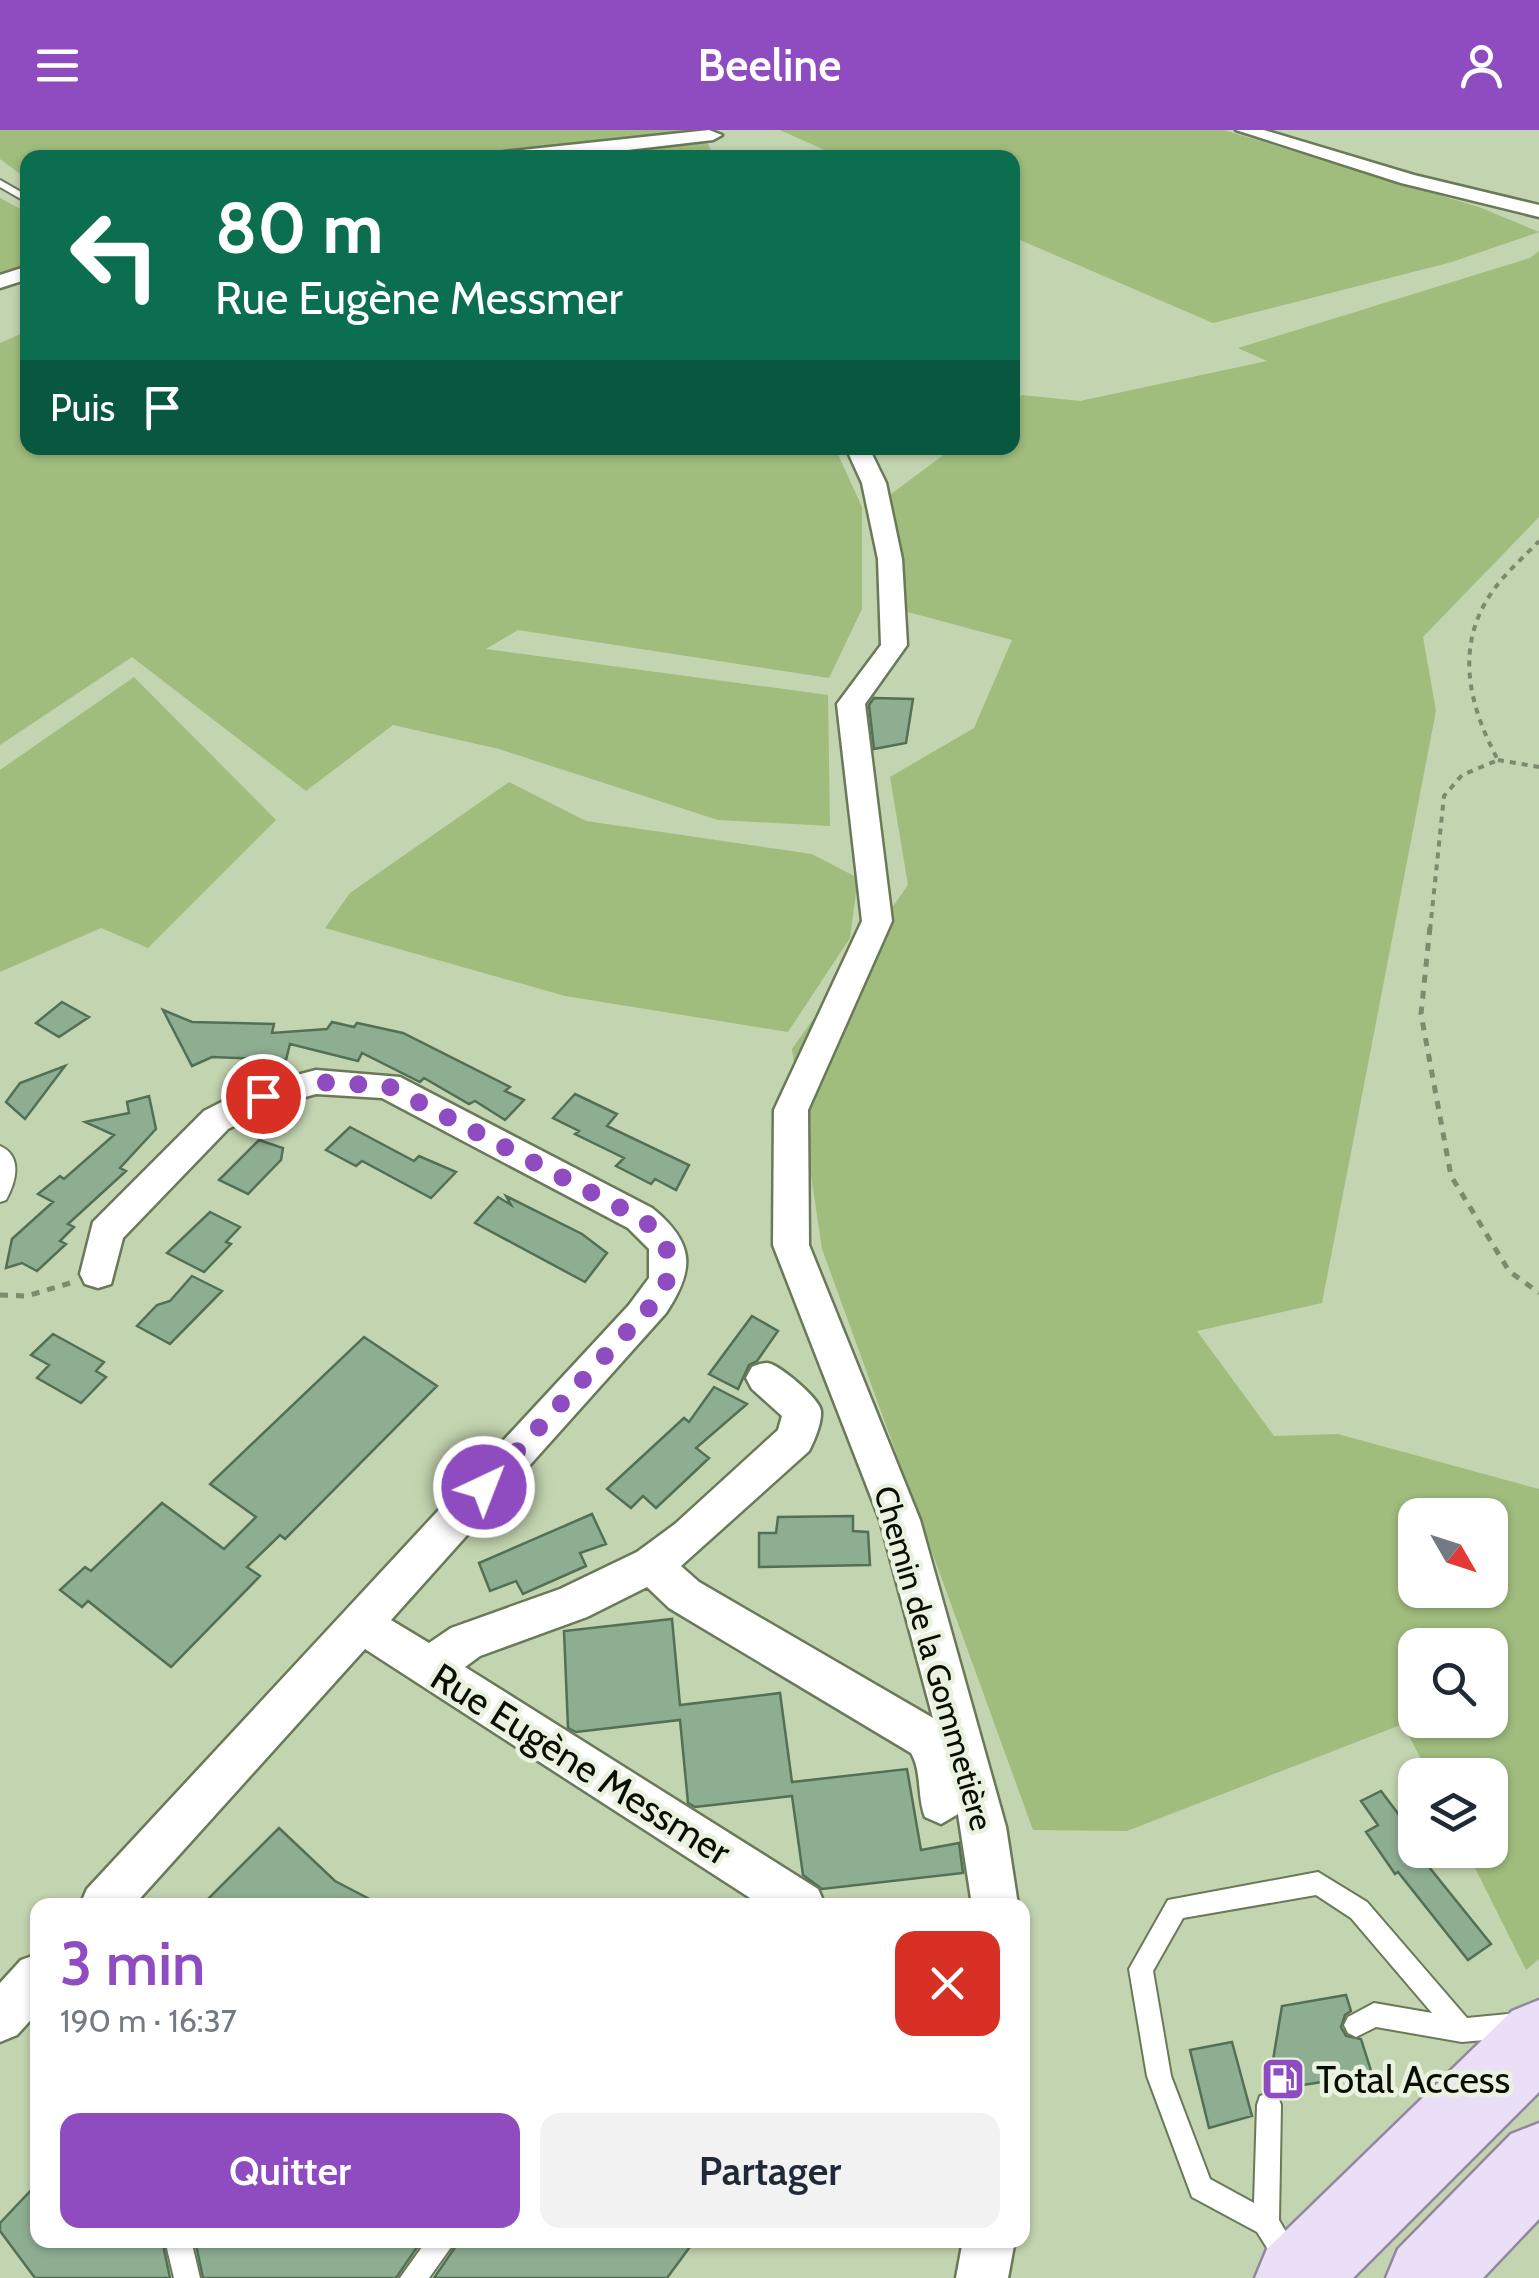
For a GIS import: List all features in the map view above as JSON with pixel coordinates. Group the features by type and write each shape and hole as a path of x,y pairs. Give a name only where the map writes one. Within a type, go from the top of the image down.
{"main road":[{"path":"1287,2259 1539,2038"},
{"path":"1427,2278 1539,2162"}],"street":[{"path":"1244,130 1408,180 1539,211"},
{"path":"568,150 712,132"},
{"name":"Chemin de la Gommetière","path":"861,455 874,483 890,559 894,645 851,704 864,835 878,921 792,1110 791,1245 900,1520 984,1827 994,1898"},
{"path":"98,1274 106,1232 216,1120 263,1096 316,1082 388,1086 640,1218 664,1240 671,1268 661,1295 109,1898"},
{"path":"428,1668 466,1642 572,1604 651,1565 689,1537 795,1439 802,1411 765,1378"},
{"path":"651,1565 684,1595 926,1738 937,1755 941,1802"},
{"name":"Rue Eugène Messmer","path":"360,1623 791,1898"},
{"path":"0,2018 30,1986"},
{"path":"982,2278 988,2248"}],"lane":[{"path":"0,1152 6,1156 7,1182 0,1195"},
{"path":"1287,2259 1201,2188 1159,2076 1141,1969 1176,1908 1318,1883 1359,1910 1462,2030"},
{"path":"1356,2025 1374,2015 1462,2030 1539,2023"},
{"path":"1269,2105 1287,2259"},
{"path":"180,2248 187,2278"},
{"path":"413,2278 437,2248"}],"path":[{"path":"1498,760 1480,729 1468,695 1470,634 1490,594 1539,541"},
{"path":"1539,767 1498,760 1462,774 1444,796 1421,1014 1451,1176 1509,1271 1539,1293"},
{"path":"0,1295 39,1294 98,1274"}],"green space":[{"path":"0,130 692,130 531,150 20,150 20,174 0,159"},
{"path":"780,130 1224,130 1479,207 1539,232 1452,262 1213,323 1020,240 1020,150 824,150"},
{"path":"707,142 711,150 627,150"},
{"path":"0,198 20,209 20,268 0,275"},
{"path":"1539,251 1539,517 1423,637 1436,711 1322,1303 1197,1331 1274,1436 1338,1434 1539,1489 1539,1959 1526,1970 1475,1868 1508,1868 1508,1758 1420,1758 1410,1738 1508,1738 1508,1628 1398,1628 1398,1726 1127,1831 1033,1830 822,1249 792,1049 908,885 890,777 974,728 1012,640 904,611 887,497 944,455 1020,455 1022,395 1080,401 1267,361 1238,348 1530,258"},
{"path":"20,334 20,455 838,455 862,507 862,609 829,678 518,630 486,649 828,695 830,826 718,820 499,749 393,725 306,791 132,657 0,745 0,343"},
{"path":"134,677 276,820 148,948 101,928 0,972 0,770"},
{"path":"509,782 586,821 812,854 858,878 850,938 788,1032 565,996 325,928 350,893"}],"building":[{"path":"874,698 913,699 906,743 874,749 869,705"},
{"path":"62,1002 89,1017 59,1037 36,1023"},
{"path":"163,1010 192,1022 274,1024 272,1033 327,1029 332,1022 403,1033 510,1087 505,1091 524,1100 505,1120 475,1101 469,1104 424,1078 420,1082 362,1053 358,1061 290,1044 286,1060 212,1057 192,1066"},
{"path":"65,1066 25,1119 6,1102 20,1083"},
{"path":"575,1094 617,1114 607,1126 689,1165 676,1190 655,1179 651,1184 616,1166 624,1158 575,1134 579,1131 553,1118"},
{"path":"149,1096 156,1129 120,1168 126,1171 68,1224 74,1227 60,1241 66,1244 37,1271 22,1263 6,1268 12,1239 53,1202 38,1194 60,1176 64,1179 114,1135 85,1122 129,1113 127,1102"},
{"path":"350,1127 414,1161 419,1156 456,1172 431,1198 362,1161 356,1166 326,1150"},
{"path":"259,1140 283,1148 281,1160 248,1194 219,1180"},
{"path":"506,1196 582,1234 607,1253 585,1282 475,1223 498,1197 511,1205"},
{"path":"210,1212 240,1227 226,1242 231,1244 204,1272 167,1253"},
{"path":"192,1276 222,1291 170,1344 137,1326 157,1305 170,1301"},
{"path":"752,1316 778,1331 757,1361 749,1365 738,1389 709,1374"},
{"path":"53,1334 104,1362 96,1371 106,1377 81,1403 37,1378 49,1365 31,1355"},
{"path":"364,1337 437,1386 285,1539 280,1535 247,1567 260,1576 171,1667 88,1601 82,1607 60,1590 85,1567 91,1571 162,1503 224,1549 256,1517 210,1484"},
{"path":"714,1387 747,1404 696,1448 709,1458 656,1508 643,1496 631,1508 607,1489 684,1418 689,1422"},
{"path":"592,1514 606,1544 580,1553 586,1566 523,1594 516,1581 490,1591 479,1563"},
{"path":"853,1516 853,1531 868,1532 870,1565 759,1567 759,1533 776,1533 778,1517"},
{"path":"672,1619 680,1705 780,1693 792,1782 907,1769 921,1850 959,1843 963,1873 822,1889 803,1875 792,1796 695,1807 688,1803 680,1720 576,1732 568,1728 564,1631"},
{"path":"1381,1791 1398,1814 1398,1868 1430,1868 1491,1944 1468,1960 1398,1872 1395,1874 1366,1832 1378,1825 1361,1801"},
{"path":"279,1828 335,1881 368,1898 209,1898"},
{"path":"1346,1995 1351,2011 1341,2027 1346,2036 1361,2039 1372,2074 1303,2085 1282,2097 1268,2090 1282,2006"},
{"path":"1232,2042 1252,2116 1209,2128 1190,2050"},
{"path":"30,2191 30,2248 164,2248 170,2278 35,2278 0,2231 0,2223"},
{"path":"197,2248 417,2248 396,2278 203,2278"},
{"path":"455,2248 689,2248 667,2278 434,2278"}],"place":[{"name":"Total Access","path":"1283,2079"}],"route":[{"path":"263,1096 316,1082 388,1086 640,1218 664,1240 671,1268 661,1295 484,1487"}]}
